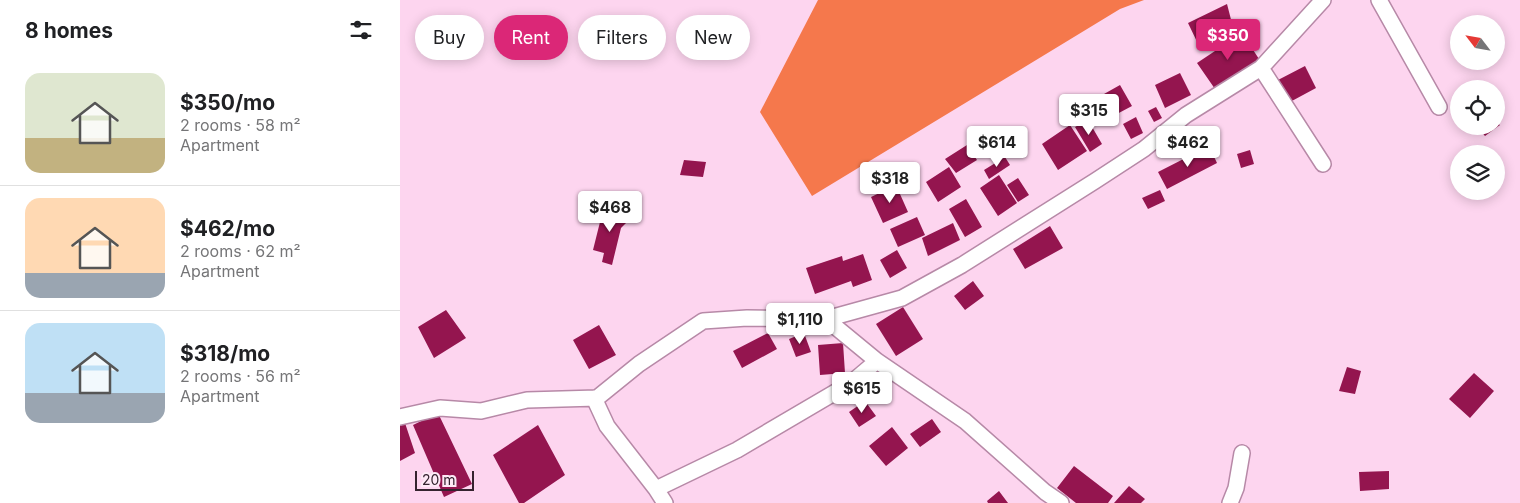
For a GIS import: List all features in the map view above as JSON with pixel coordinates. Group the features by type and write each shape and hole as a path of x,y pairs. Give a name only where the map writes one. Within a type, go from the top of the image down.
{"street":[{"path":"665,503 607,426 594,398 597,398 639,364 703,321 746,318 826,319 902,298 962,265 1128,160 1186,115 1261,68 1323,0"},
{"path":"1379,0 1439,107"},
{"path":"1261,68 1324,164"},
{"path":"826,319 877,361 965,422 1040,498 1061,503"},
{"path":"656,489 737,450 851,383 877,361"},
{"path":"400,417 440,408 481,411 527,400 597,398"},
{"path":"1230,503 1236,488 1242,453"}],"shaded area":[{"path":"818,0 1144,0 1120,9 812,196 760,112"}],"building":[{"path":"1227,4 1235,35 1201,50 1188,23"},
{"path":"1242,33 1259,59 1215,89 1197,63"},
{"path":"1305,66 1316,88 1290,102 1278,80"},
{"path":"1180,73 1191,95 1165,108 1155,85"},
{"path":"1120,85 1132,106 1115,115 1104,94"},
{"path":"1156,107 1162,118 1154,122 1148,111"},
{"path":"1136,117 1143,133 1131,139 1123,124"},
{"path":"1088,120 1102,144 1090,152 1075,127"},
{"path":"1070,125 1087,151 1058,170 1042,144"},
{"path":"967,145 977,160 956,173 945,159"},
{"path":"1209,146 1217,163 1167,189 1158,172"},
{"path":"1250,150 1254,164 1241,168 1237,154"},
{"path":"1005,157 1010,165 989,179 984,170"},
{"path":"684,160 706,162 703,177 680,175"},
{"path":"949,167 961,187 938,202 926,182"},
{"path":"999,175 1017,203 998,216 980,188"},
{"path":"1018,178 1029,195 1018,202 1007,185"},
{"path":"896,185 908,212 883,223 871,197"},
{"path":"1160,190 1165,201 1148,209 1142,198"},
{"path":"966,199 982,227 965,237 949,209"},
{"path":"614,203 629,220 621,228 612,265 602,262 604,253 593,250 602,214"},
{"path":"917,217 925,235 898,247 890,229"},
{"path":"953,223 960,240 928,256 922,238"},
{"path":"1050,226 1063,248 1025,269 1013,249"},
{"path":"897,250 907,268 890,278 880,260"},
{"path":"863,254 872,280 853,287 851,281 815,294 806,268 842,256 843,261"},
{"path":"973,281 984,296 965,310 954,296"},
{"path":"903,307 923,339 896,356 876,324"},
{"path":"446,310 466,338 434,358 418,327"},
{"path":"599,325 616,355 589,369 573,340"},
{"path":"768,333 777,349 742,368 733,351"},
{"path":"804,333 811,352 796,357 789,339"},
{"path":"843,343 845,373 820,375 818,345"},
{"path":"1347,367 1361,371 1355,394 1339,391"},
{"path":"1474,373 1494,391 1470,418 1449,399"},
{"path":"865,401 876,416 859,427 849,412"},
{"path":"438,413 472,484 444,497 413,425"},
{"path":"932,419 941,432 920,447 910,434"},
{"path":"405,423 415,453 400,461 400,426"},
{"path":"538,425 565,475 524,503 519,503 493,455"},
{"path":"892,427 908,448 886,466 869,446"},
{"path":"1074,466 1113,496 1108,503 1076,503 1057,488"},
{"path":"1389,471 1389,489 1360,491 1359,472"},
{"path":"1129,486 1145,499 1141,503 1114,503"},
{"path":"999,491 1008,503 988,503 987,501"}]}
